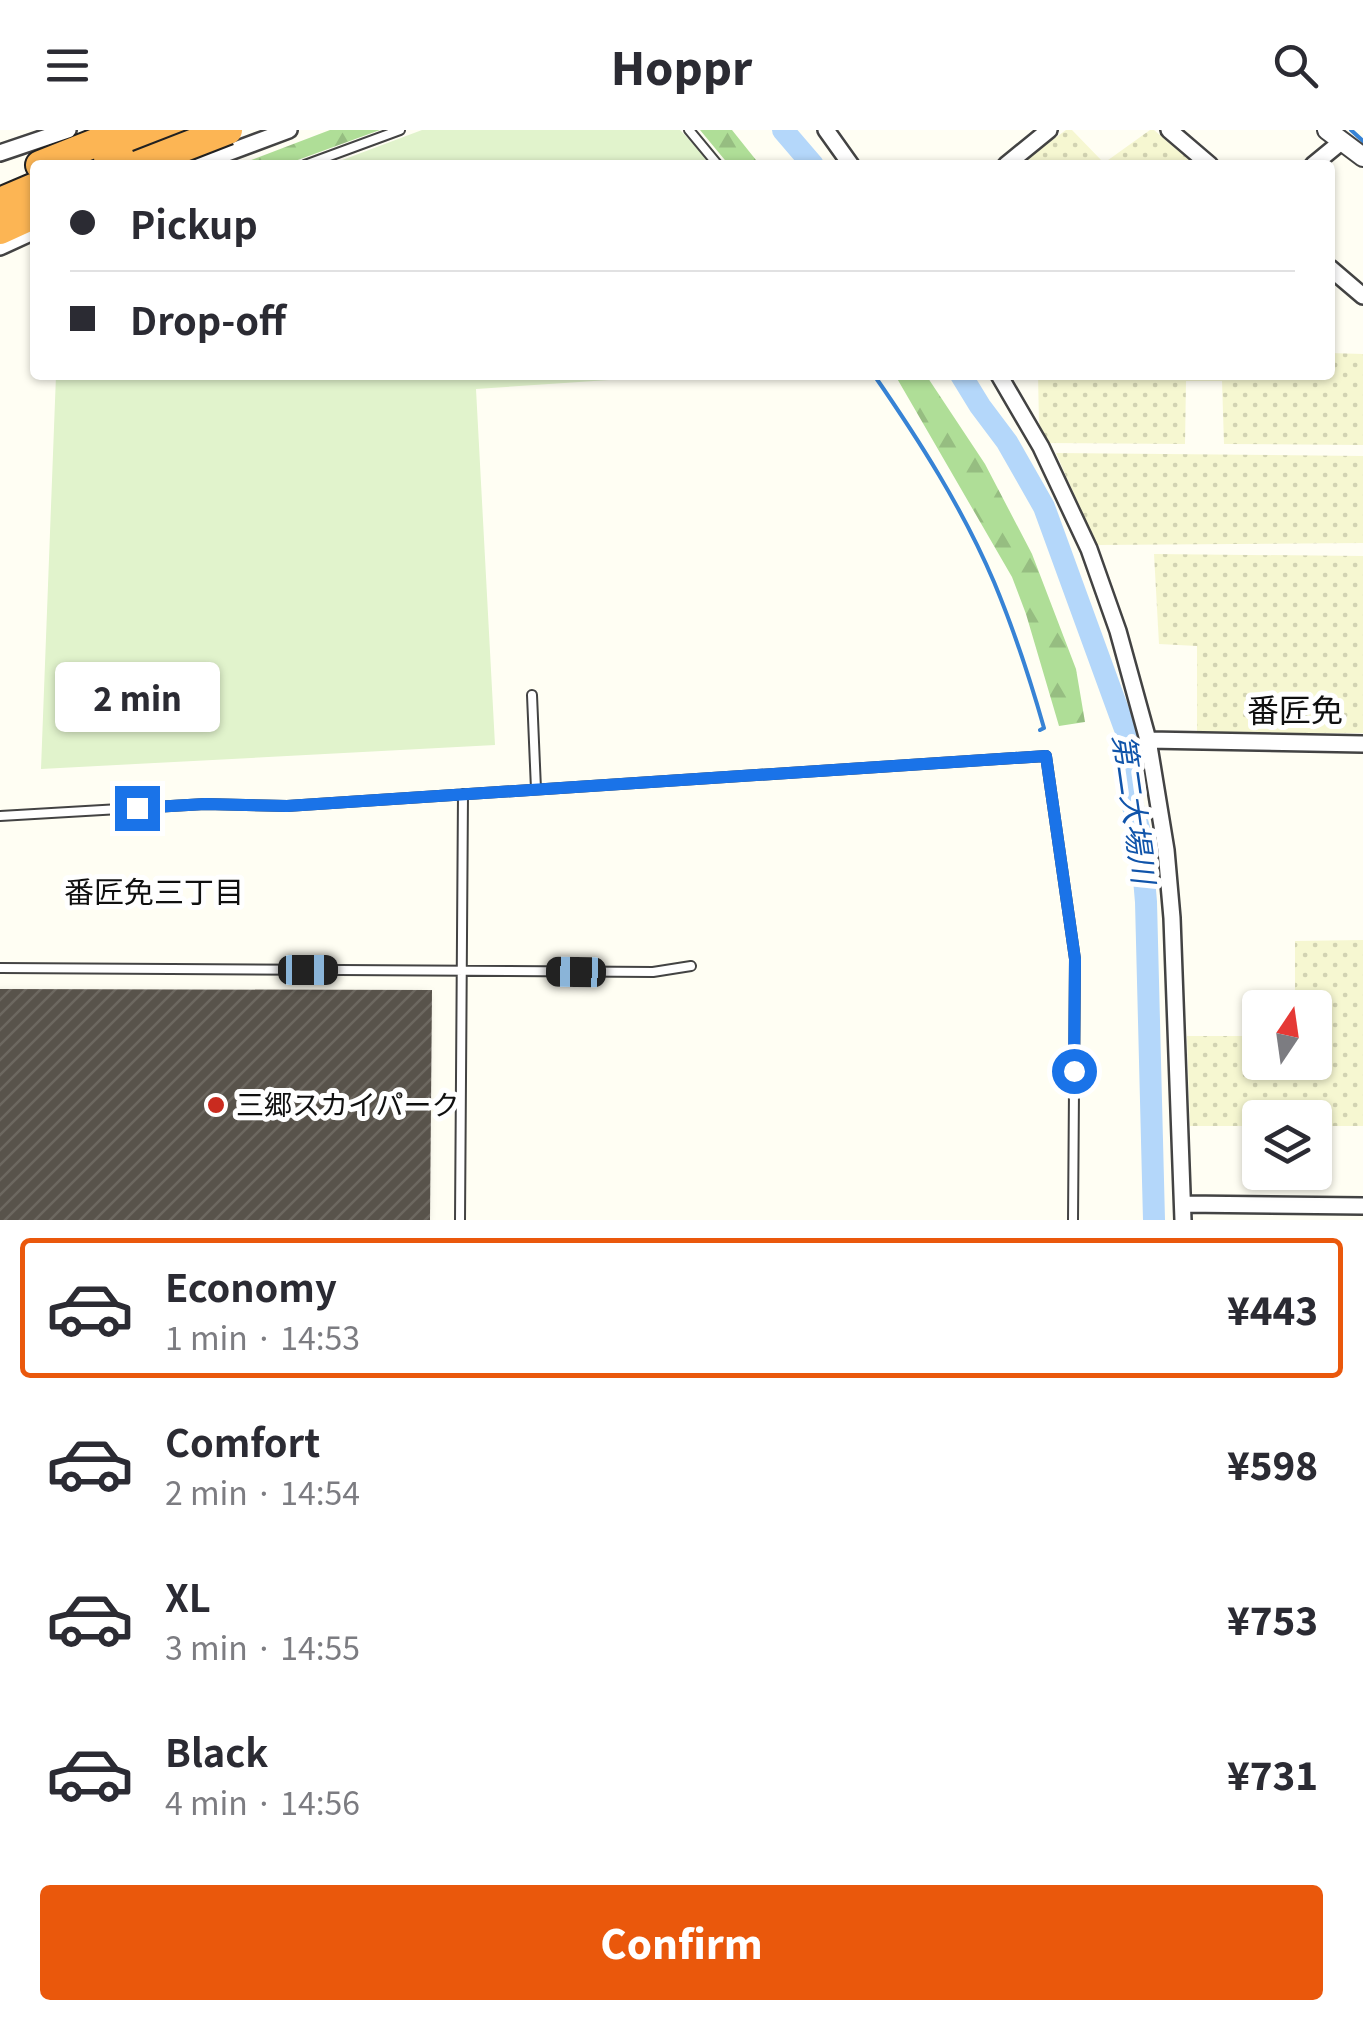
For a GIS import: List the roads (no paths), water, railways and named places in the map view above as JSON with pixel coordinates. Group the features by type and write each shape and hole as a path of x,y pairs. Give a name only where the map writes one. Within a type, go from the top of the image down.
{"highway":[{"path":"53,160 128,130"},
{"path":"100,160 172,130"},
{"path":"151,160 228,130"},
{"path":"0,181 30,169"},
{"path":"0,202 30,189"},
{"path":"0,220 30,211"},
{"path":"0,230 30,213"}],"street":[{"path":"0,153 68,130"},
{"path":"192,130 196,160"},
{"path":"208,160 289,130"},
{"path":"826,130 847,160"},
{"path":"1012,160 1049,130"},
{"path":"1169,130 1204,160"},
{"path":"1317,160 1334,136 1361,158"},
{"path":"0,247 30,233"},
{"path":"1335,272 1363,296"},
{"path":"1002,380 1041,447 1089,548 1118,631 1148,740 1166,850 1172,918 1183,1212 1363,1206"},
{"path":"1148,740 1363,744"}],"lane":[{"path":"319,160 400,130"},
{"path":"689,130 714,160"},
{"path":"532,695 536,789"},
{"path":"0,816 205,804 287,806 1046,756 1075,959 1073,1220"},
{"path":"460,1220 463,794"},
{"path":"0,968 653,972 690,966"}],"waterway":[{"name":"第二大場川","path":"783,130 809,160"},
{"path":"1351,130 1363,141"},
{"path":"877,380 939,476 982,555 1021,655 1044,728 1040,730"},
{"name":"第二大場川","path":"964,380 1007,442 1044,507 1125,729 1131,757 1129,792 1140,832 1146,902 1154,1220"}],"place":[{"name":"三郷スカイパーク","path":"216,1105"}],"district":[{"name":"番匠免","path":"1295,711"},
{"name":"番匠免三丁目","path":"154,893"}]}
